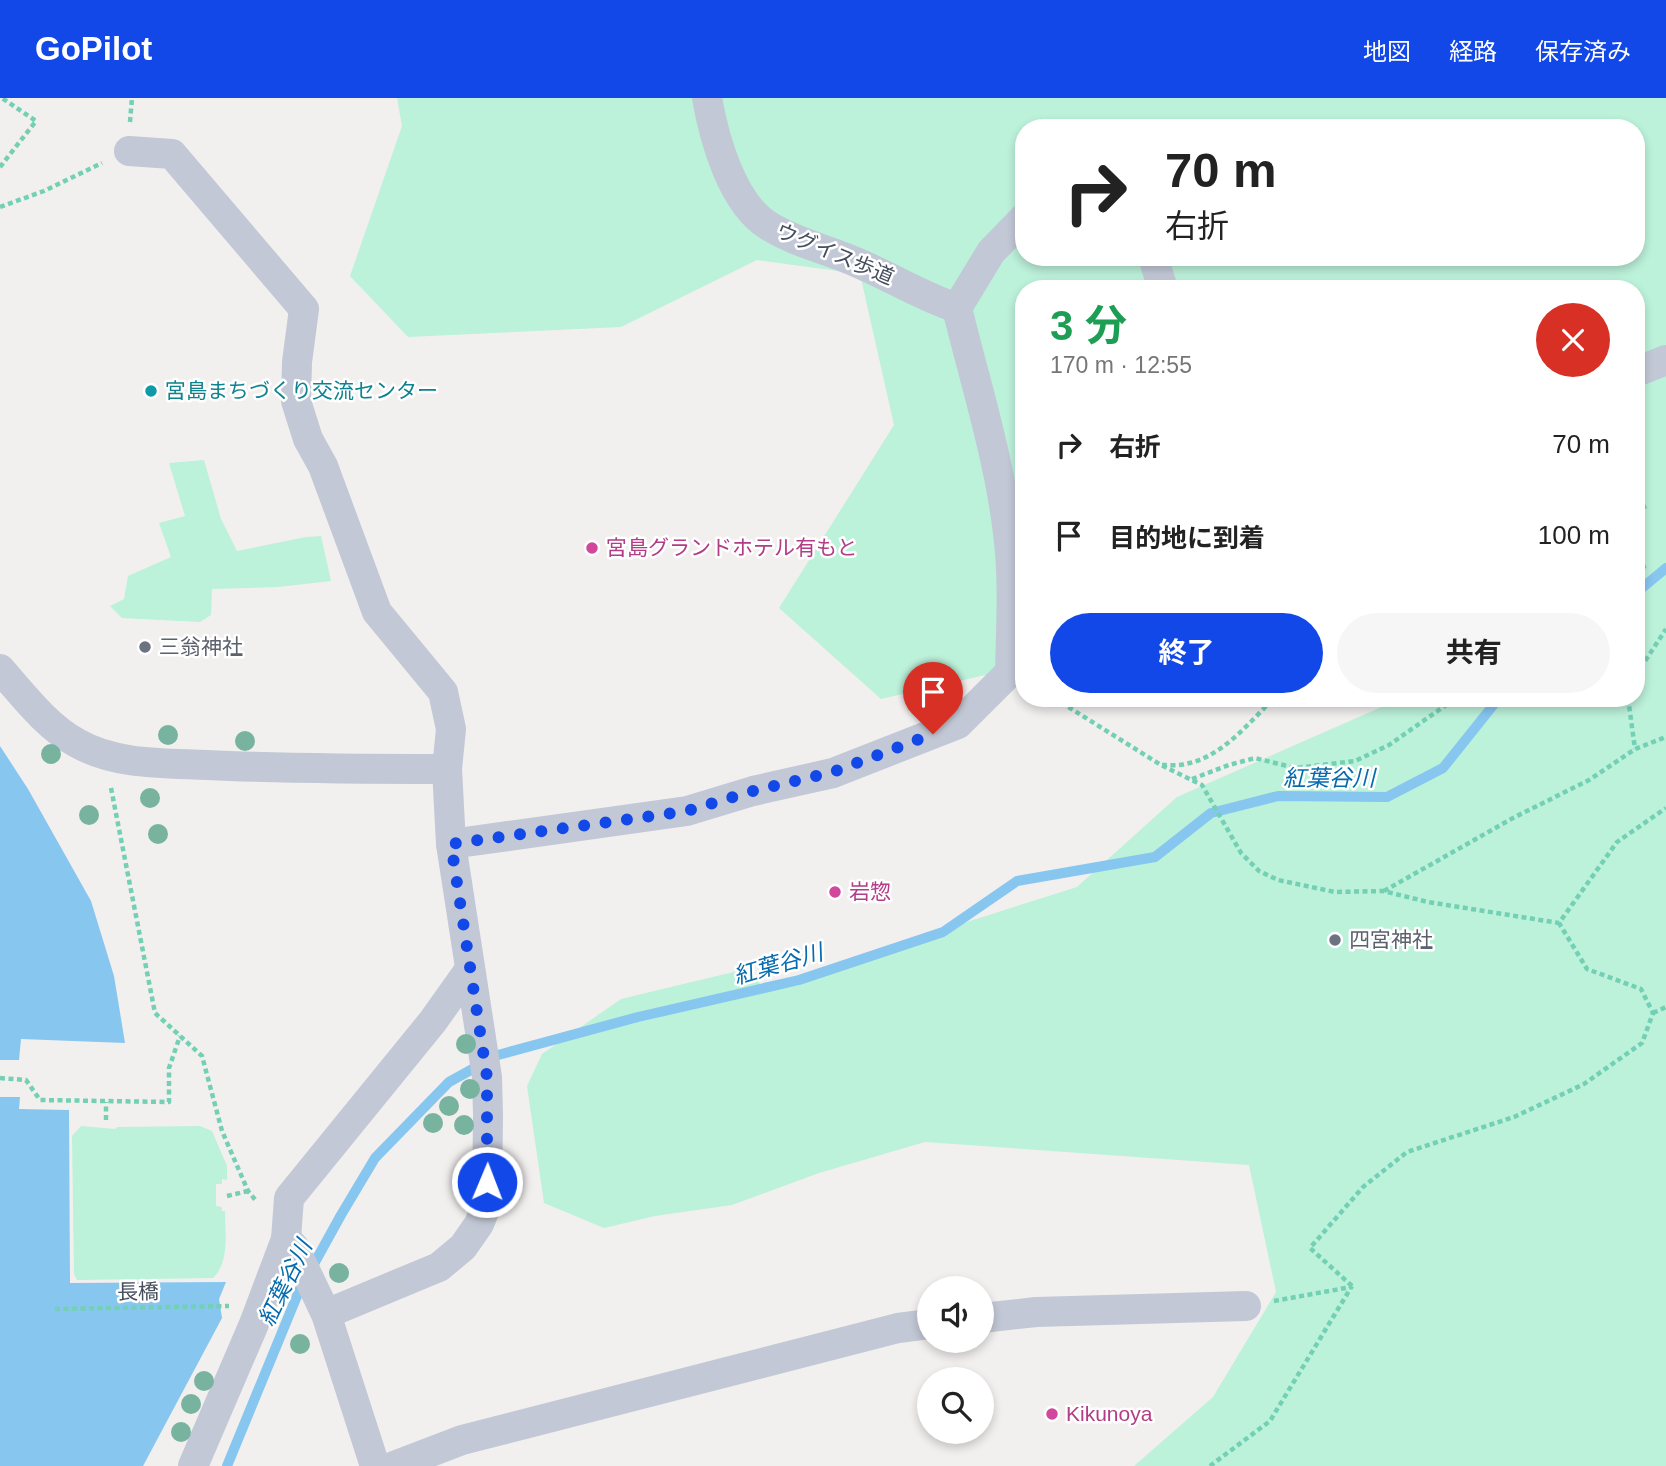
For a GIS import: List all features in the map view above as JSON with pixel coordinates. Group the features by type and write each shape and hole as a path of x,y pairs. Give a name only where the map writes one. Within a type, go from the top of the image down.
{"street":[{"name":"ウグイス歩道","path":"707,98 720,148 750,212 766,225 784,234 845,257 957,308"},
{"path":"129,151 172,154 304,309 297,362 296,401 308,439 323,466 377,612 443,692 452,729 447,769 451,844 487,1077 486,1204 474,1232 463,1247 439,1267 323,1308"},
{"path":"451,844 687,811 753,791 833,772 958,724 1010,672 1012,600 1008,534 1000,479 957,308 991,252 1015,227"},
{"path":"1645,368 1666,360"},
{"path":"0,669 44,717 75,742 104,755 154,762 272,768 447,769"},
{"path":"193,1466 290,1243 289,1198 433,1021 470,969"},
{"path":"290,1243 323,1308 375,1466"},
{"path":"994,1317 1036,1312 1246,1306"},
{"path":"394,1466 462,1440 898,1328 917,1326"}],"path":[{"path":"0,167 36,121 2,98"},
{"path":"0,207 44,191 129,151"},
{"path":"1645,661 1666,629"},
{"path":"1068,707 1161,765 1202,785 1241,853 1259,871 1278,880 1335,892 1383,891 1428,902 1559,922"},
{"path":"1161,765 1185,764 1212,754 1265,707"},
{"path":"1192,780 1255,758 1295,768 1354,761 1389,745 1443,707"},
{"path":"1629,707 1635,749"},
{"path":"1383,891 1513,818 1589,780 1635,749 1666,737"},
{"path":"104,755 155,1013 201,1056 222,1131 248,1191 290,1243"},
{"path":"1559,922 1617,842 1666,808"},
{"path":"1559,922 1587,969 1641,989 1653,1013"},
{"path":"1352,1286 1310,1248 1363,1187 1407,1152 1514,1117 1584,1084 1642,1042 1653,1013 1666,1007"},
{"path":"0,1078 26,1080 40,1100 169,1102 169,1068 180,1036"},
{"path":"106,1102 106,1120"},
{"path":"227,1196 248,1191"},
{"path":"1246,1306 1352,1286"},
{"path":"1210,1466 1270,1422 1352,1286"},
{"name":"長橋","path":"55,1309 221,1307"}],"green space":[{"path":"397,98 1666,98 1666,1466 1134,1466 1213,1397 1276,1292 1249,1165 925,1142 819,1173 732,1205 655,1216 604,1228 544,1203 527,1086 542,1054 621,999 750,968 762,987 1077,887 1177,797 1382,707 1645,707 1645,280 1015,280 1015,668 881,699 779,608 894,425 860,274 757,260 621,327 408,337 350,276 402,126"},
{"path":"204,460 221,519 237,551 321,536 331,581 278,587 212,589 211,615 200,622 122,618 110,606 124,599 128,576 171,557 159,523 185,516 169,463"},
{"path":"81,1126 115,1129 200,1126 212,1131 227,1166 227,1180 222,1179 222,1184 216,1184 216,1206 225,1211 226,1237 222,1264 213,1278 77,1280 74,1274 72,1136"}],"water":[{"path":"0,746 28,789 91,901 114,976 125,1043 21,1039 19,1060 0,1060"},
{"path":"0,1097 20,1097 19,1109 69,1110 70,1283 226,1282 219,1299 222,1318 143,1466 0,1466"}],"waterway":[{"name":"紅葉谷川","path":"1645,586 1666,568"},
{"name":"紅葉谷川","path":"227,1466 299,1291 341,1215 375,1158 449,1082 498,1055 638,1017 799,980 943,932 1017,881 1155,857 1211,813 1278,796 1387,797 1443,768 1492,707"}],"place":[{"name":"宮島まちづくり交流センター","path":"151,391"},
{"name":"宮島グランドホテル有もと","path":"592,548"},
{"name":"三翁神社","path":"145,647"},
{"name":"岩惣","path":"835,892"},
{"name":"四宮神社","path":"1335,940"},
{"name":"Kikunoya","path":"1052,1414"}],"route":[{"path":"487,1182 487,1077 451,844 687,811 753,791 833,772 933,734"}]}
